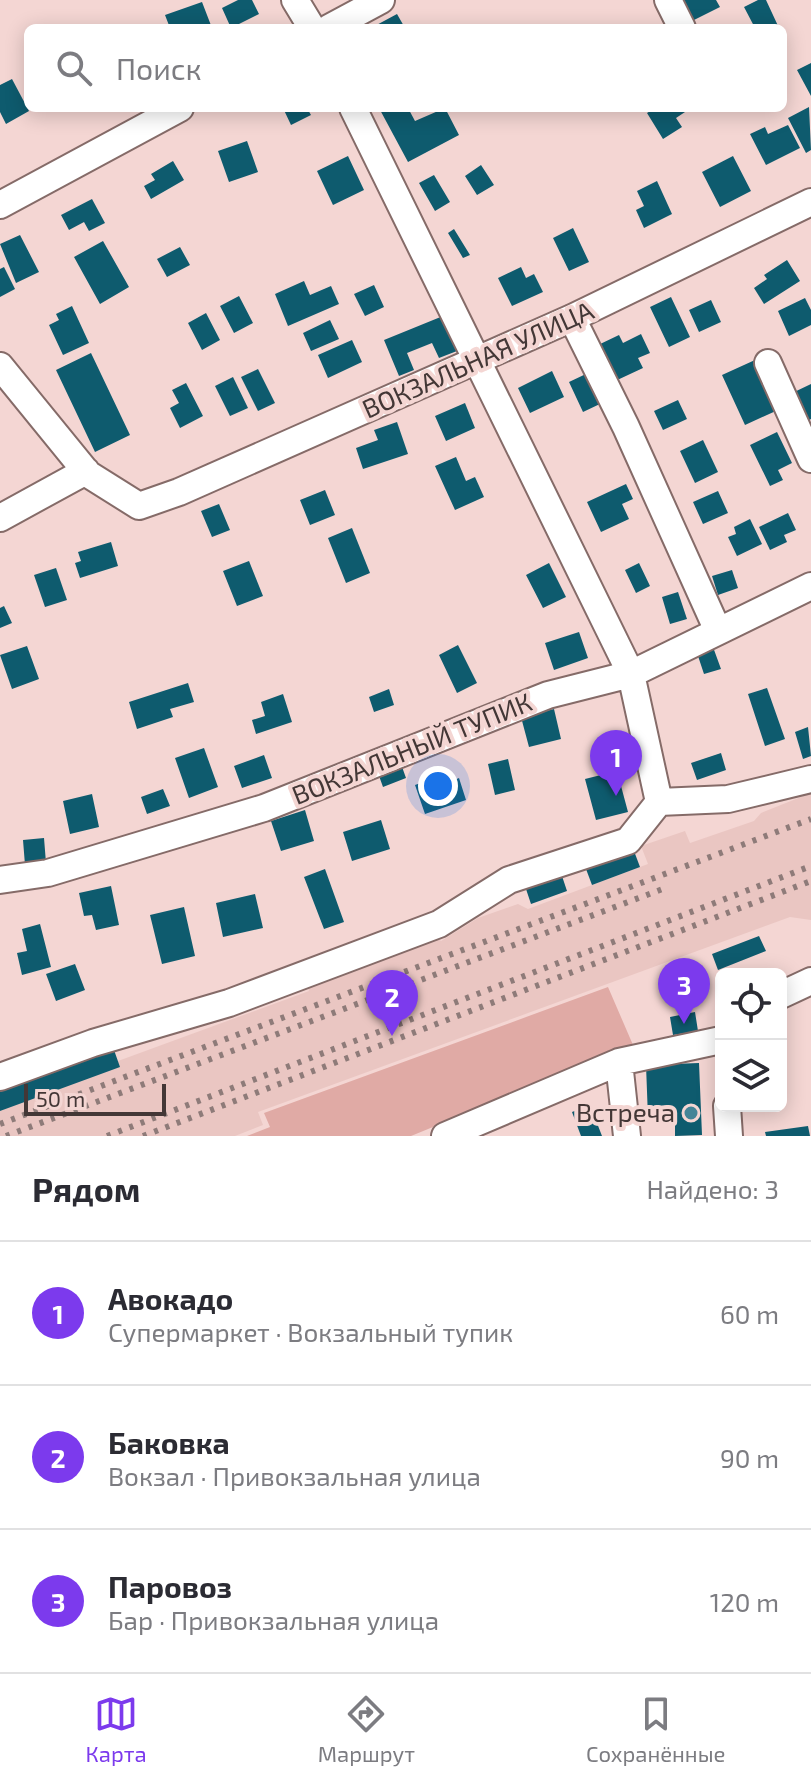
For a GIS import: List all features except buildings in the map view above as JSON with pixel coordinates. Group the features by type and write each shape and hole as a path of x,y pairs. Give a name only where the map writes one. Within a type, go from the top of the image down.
{"street":[{"path":"295,0 310,24"},
{"path":"336,24 381,0"},
{"path":"668,0 680,24"},
{"path":"0,205 173,112"},
{"path":"355,112 631,674 659,802"},
{"name":"ВОКЗАЛЬНАЯ УЛИЦА","path":"86,471 139,506 179,492 479,361 811,202"},
{"path":"572,318 626,427 718,631"},
{"path":"768,363 811,459"},
{"path":"0,366 86,471 0,518"},
{"name":"ВОКЗАЛЬНЫЙ ТУПИК","path":"0,880 48,873 264,808 548,695 631,674 811,586"},
{"path":"0,1077 93,1043 229,1003 439,924 509,880 628,841 659,802 728,799 811,779"},
{"path":"787,992 811,981"},
{"path":"445,1136 619,1062 715,1041"},
{"path":"619,1062 627,1136"},
{"path":"727,1112 729,1136"}],"shaded area":[{"path":"811,793 811,920 790,917 258,1112 263,1125 235,1136 0,1136 0,1092 118,1061 309,991 307,985 421,946 435,937 441,941 478,918 518,904 528,909 648,864 641,846 685,831 690,843 754,821 761,813"},
{"path":"608,987 633,1045 411,1136 247,1136 270,1127 264,1113"}],"railway":[{"path":"0,1124 811,819"},
{"path":"107,1136 811,866"},
{"path":"143,1136 811,881"},
{"path":"6,1136 668,887"}],"place":[{"name":"Авокадо","path":"616,796"},
{"name":"Паровоз","path":"684,1024"},
{"name":"Баковка","path":"392,1036"},
{"name":"Встреча","path":"691,1113"}]}
